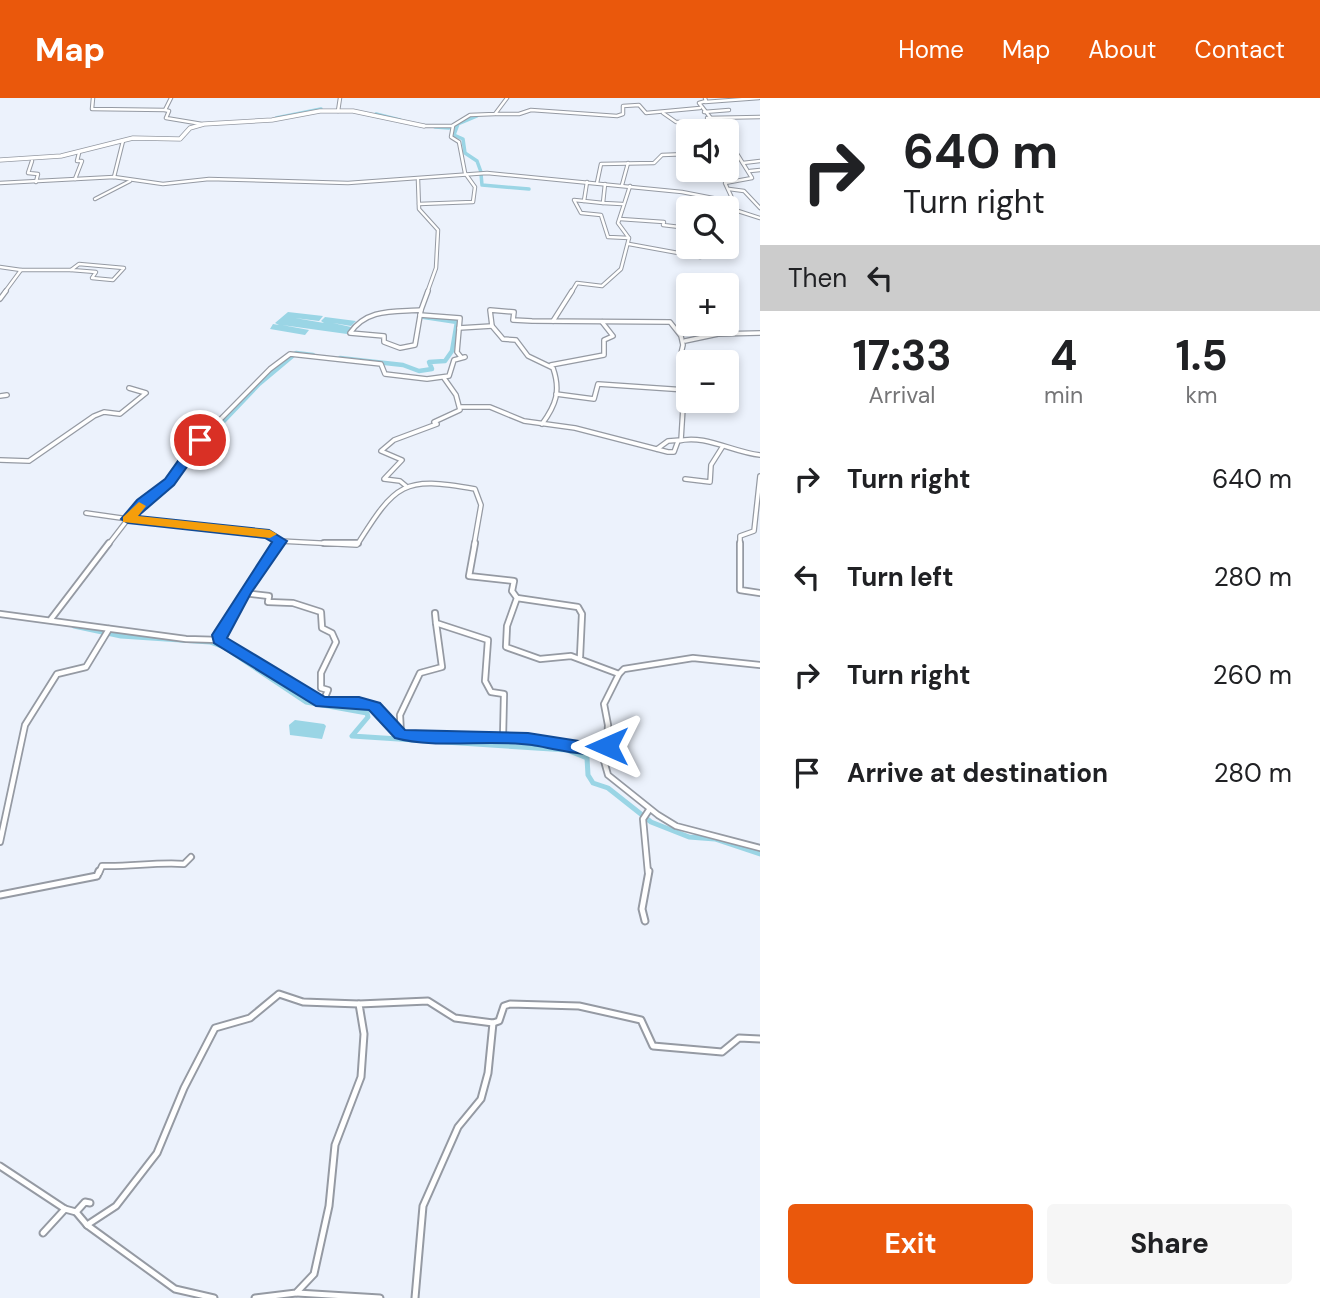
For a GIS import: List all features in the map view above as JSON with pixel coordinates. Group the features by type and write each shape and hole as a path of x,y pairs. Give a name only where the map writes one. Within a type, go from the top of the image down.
{"street":[{"path":"93,98 92,109 166,110"},
{"path":"166,110 171,98"},
{"path":"338,111 340,98"},
{"path":"496,114 507,98"},
{"path":"759,98 705,100 699,103 707,118 760,117"},
{"path":"166,110 169,111 166,118 202,124 265,121 308,112 338,111 387,117 422,126 453,126 470,116 519,114 531,110 617,116 623,114 622,106 639,105 646,113 701,108"},
{"path":"704,112 729,110"},
{"path":"663,113 676,122"},
{"path":"0,160 32,160 79,153 122,141 180,139 190,128 202,124"},
{"path":"419,204 473,202 472,192 475,187 468,182 465,174 459,142 451,137 453,126"},
{"path":"114,177 122,141"},
{"path":"75,179 82,161 77,161 79,153"},
{"path":"597,183 601,164 653,163 662,156 676,155"},
{"path":"728,196 726,182 751,178 739,159"},
{"path":"32,160 29,173 38,174 36,182"},
{"path":"743,163 760,161"},
{"path":"622,185 628,163"},
{"path":"749,171 760,170"},
{"path":"95,199 130,181 166,184 209,180 348,183 487,173 622,185 700,196"},
{"path":"0,183 114,177 125,177 130,181"},
{"path":"418,180 419,204 425,217 438,231 436,268 419,316 413,346 400,348 384,342 384,336 350,333 356,323 374,311 421,310"},
{"path":"584,201 587,182"},
{"path":"603,203 606,184"},
{"path":"619,228 622,204 630,186"},
{"path":"729,189 744,191 760,208"},
{"path":"622,204 574,200 581,213 601,215 608,237 629,238"},
{"path":"739,211 760,218"},
{"path":"620,219 664,222 663,225 676,227"},
{"path":"553,322 577,284 602,286 621,269 629,238 619,228 607,228"},
{"path":"629,244 632,247 676,253"},
{"path":"0,267 96,272 92,278 113,280 124,268 79,264 70,270"},
{"path":"0,299 21,270"},
{"path":"602,321 613,336 604,340 604,355 551,365 528,359 516,340 505,341 492,326 490,310 513,312 513,320 553,322 602,321 670,322 685,341 685,350"},
{"path":"50,620 142,503 169,482 200,440 270,369 290,354 381,365 385,374 427,379 449,376 454,360 463,357 457,352 460,318 419,316"},
{"path":"459,328 492,326"},
{"path":"685,341 718,334 760,333"},
{"path":"542,424 555,406 558,383 551,365"},
{"path":"444,377 461,407"},
{"path":"555,394 594,399 598,384 676,389"},
{"path":"0,460 29,461 94,416 104,412 120,414 146,393 129,388"},
{"path":"0,397 7,395"},
{"path":"406,486 400,481 384,478 402,460 381,451 383,447 401,436 437,424 434,422 451,416 461,407 490,407 524,421 575,428 674,452 675,445 681,440 684,413"},
{"path":"657,449 668,441 681,440 715,442 735,452 760,455"},
{"path":"685,479 710,482 711,465 723,446"},
{"path":"760,476 754,531 740,536 738,567 740,590 760,593"},
{"path":"86,513 269,534 280,541 357,545 371,524 406,486 424,482 475,489 481,505 469,576 514,581 512,592 517,598 578,607 582,614 580,657"},
{"path":"220,640 219,635 244,593 280,541"},
{"path":"244,593 263,594 269,596 268,602 293,603 321,612 322,628 332,633 335,642 321,673 321,688 328,690 322,702"},
{"path":"517,598 507,626 506,647 540,659 549,655 580,657 619,674"},
{"path":"401,735 400,715 420,673 442,667 435,613"},
{"path":"0,614 107,631 220,640 322,702 359,702 374,706 401,735 503,737 601,750 607,746 609,738 608,715 604,704 624,669 688,659 760,665"},
{"path":"436,623 453,624 473,636 488,640 485,681 491,692 504,694 503,737"},
{"path":"0,842 10,817 19,752 31,711 57,674 86,667 107,631"},
{"path":"601,750 608,775 648,811 676,826 716,834 760,848"},
{"path":"645,921 642,909 649,870 643,819 648,811"},
{"path":"0,895 97,876 102,866 140,867 155,862 184,864 191,857"},
{"path":"87,1225 116,1206 157,1153 184,1088 215,1028 235,1027 261,1013 279,994 303,1002 359,1004 428,1001 455,1018 493,1023 499,1021 504,1006 510,1004 546,1004 594,1009 641,1020 653,1046 722,1052 739,1038 760,1040"},
{"path":"296,1293 314,1274 329,1206 335,1145 361,1077 364,1034 359,1004"},
{"path":"415,1298 423,1206 458,1127 481,1099 488,1073 490,1027 493,1023"},
{"path":"0,1166 65,1209 76,1212 87,1225 175,1289 214,1298"},
{"path":"76,1212 85,1202 90,1203"},
{"path":"43,1233 65,1209"},
{"path":"255,1298 296,1293 380,1298"}],"water":[{"path":"288,312 323,316 319,321 295,318 324,323 321,321 325,317 356,321 351,326 333,323 351,327 347,334 282,325 309,330 305,335 270,329 273,324 279,325 275,323"},
{"path":"295,720 324,724 326,726 322,739 290,735 289,725"}],"waterway":[{"path":"276,118 321,109"},
{"path":"376,114 400,120"},
{"path":"477,116 458,124 454,135 463,139 465,153 477,161 481,172"},
{"path":"435,127 449,128"},
{"path":"481,174 482,185 529,189"},
{"path":"340,358 403,365 419,371 432,369 429,362 445,361 452,351 457,322 424,317"},
{"path":"220,425 259,384 296,353 313,355"},
{"path":"74,626 121,636 210,642 224,647 306,702 367,713 368,717 352,736 567,750 587,758 588,775 593,783 608,788 651,822 689,837 715,839 760,854"}],"slow traffic":[{"path":"139,506 128,519 270,534"}],"route":[{"path":"200,440 176,475 142,503 128,519 239,533 269,534 280,541 244,593 219,635 220,640 314,699 322,702 359,702 374,706 401,735 503,737 601,750 607,746"}]}
